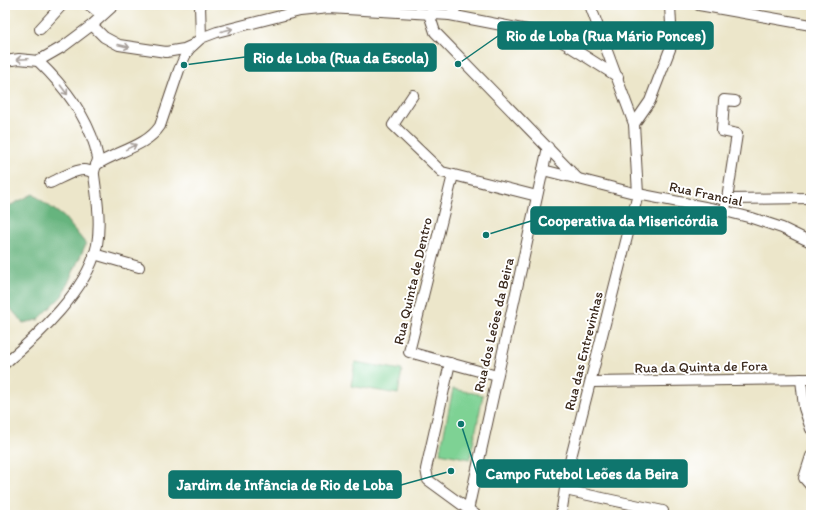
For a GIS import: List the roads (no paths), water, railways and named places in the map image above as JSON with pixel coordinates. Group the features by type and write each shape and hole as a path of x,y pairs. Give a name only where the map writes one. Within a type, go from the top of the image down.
{"street":[{"path":"40,29 62,5"},
{"path":"89,5 102,16"},
{"path":"38,61 64,46 92,25 114,5"},
{"path":"200,5 201,38"},
{"path":"290,5 303,8 330,8 450,15 538,32 561,41 618,77"},
{"path":"319,5 330,8"},
{"path":"450,15 458,5"},
{"name":"Rua das Entrevinhas","path":"561,515 568,469 638,194 634,124 618,77 590,5"},
{"path":"634,124 650,101 672,44 670,5"},
{"path":"699,5 811,25"},
{"path":"50,183 76,172 86,169 95,169 104,160 134,146 156,133 164,118 181,64 193,45 201,38 216,32 303,8"},
{"path":"429,14 435,32 578,179"},
{"path":"92,25 104,38 119,45 166,52 184,49 193,45"},
{"path":"5,61 19,58 38,61 62,87 84,118 98,159 95,169 99,228 97,246 94,254 83,280 72,297 28,343 5,363"},
{"path":"412,95 393,125 442,172 537,196"},
{"path":"725,211 737,134 722,131 724,100 735,101"},
{"name":"Rua dos Leões da Beira","path":"472,512 497,376 548,147"},
{"name":"Rua Francial","path":"543,170 638,194 725,211 752,218 782,228 811,242"},
{"name":"Rua Quinta de Dentro","path":"453,175 409,352 497,376"},
{"path":"727,199 811,198"},
{"path":"94,254 139,267"},
{"path":"450,363 426,469 428,480 472,512"},
{"path":"806,379 804,408 811,429"},
{"name":"Rua da Quinta de Fora","path":"591,382 806,379"},
{"path":"811,456 804,478 811,486"},
{"path":"565,490 663,511"}],"place":[{"name":"Rio de Loba (Rua Mário Ponces)","path":"458,64"},
{"name":"Rio de Loba (Rua da Escola)","path":"184,65"},
{"name":"Cooperativa da Misericórdia","path":"486,235"},
{"name":"Campo Futebol Leões da Beira","path":"461,424"},
{"name":"Jardim de Infância de Rio de Loba","path":"451,471"}]}
